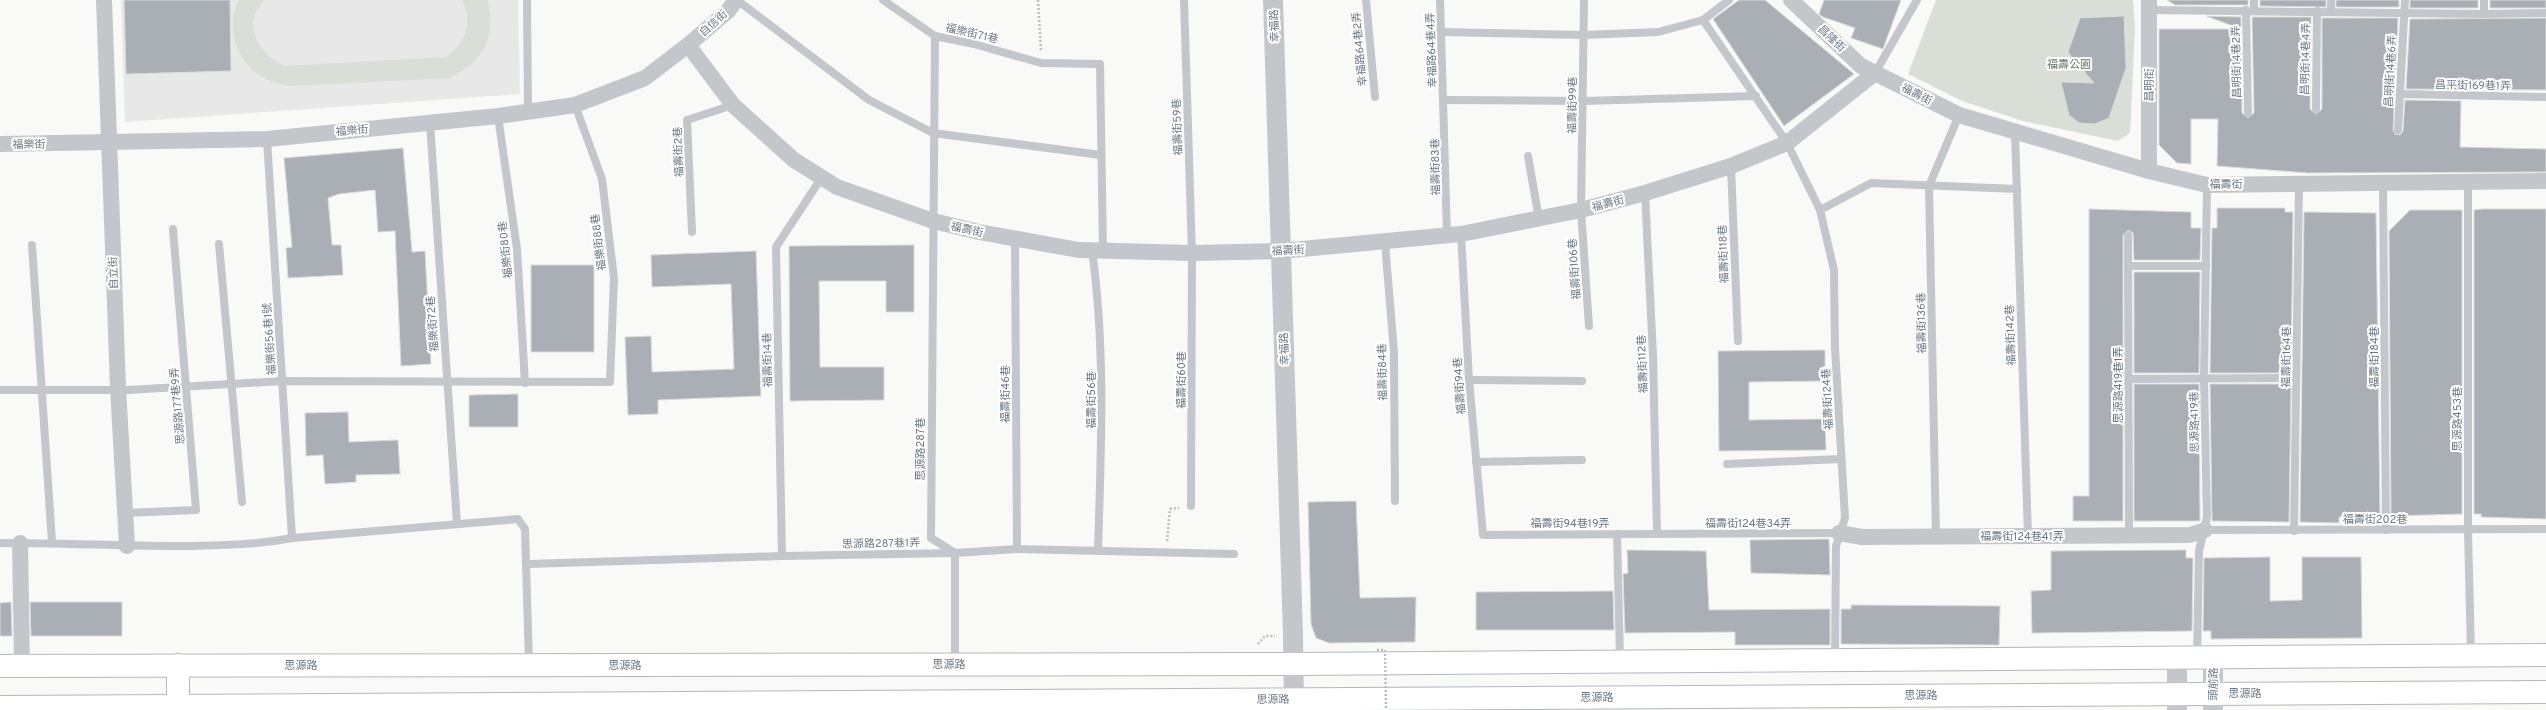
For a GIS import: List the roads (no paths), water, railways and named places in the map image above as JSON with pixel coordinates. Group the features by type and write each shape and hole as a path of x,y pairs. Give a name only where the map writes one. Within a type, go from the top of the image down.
{"main road":[{"name":"思源路","path":"0,666 1294,664 2546,655"},
{"path":"178,665 178,708"},
{"name":"思源路","path":"0,706 178,708 2213,702 2546,692"}],"street":[{"name":"自立街","path":"104,0 118,388 127,546"},
{"name":"自信街","path":"688,46 728,11 736,0"},
{"name":"幸福路","path":"1273,0 1294,704"},
{"name":"昌隆街","path":"1791,0 1861,66 1875,73"},
{"name":"昌明街","path":"2149,5 2149,171"},
{"name":"福樂街","path":"0,144 267,139 528,112 575,105 645,78 688,46"},
{"name":"福壽街","path":"688,46 733,105 794,160 837,187 933,221 1015,239 1079,250 1192,253 1281,251 1454,235 1581,210 1645,193 1731,166 1787,144 1875,73 1959,115 2015,133 2149,171 2207,185 2546,181"},
{"name":"福壽街124巷41弄","path":"1839,533 1862,537 2190,535 2204,530"},
{"path":"20,543 22,666"},
{"name":"頭前路","path":"2196,658 2213,702"},
{"path":"2177,702 2196,658"}],"lane":[{"path":"527,0 528,112"},
{"path":"736,0 869,100 933,133 1102,155"},
{"name":"福樂街71巷","path":"883,0 935,36 974,44 1041,63 1100,64 1102,155"},
{"name":"福壽街59巷","path":"1184,0 1192,253"},
{"name":"幸福路64巷2弄","path":"1366,0 1375,97"},
{"name":"幸福路64巷4弄","path":"1440,0 1440,32 1444,100"},
{"name":"福壽街99巷","path":"1581,210 1584,0"},
{"path":"1440,32 1583,35 1658,32 1704,20 1729,0"},
{"path":"1875,73 1917,0"},
{"name":"昌明街14巷2弄","path":"2248,113 2250,10 2254,0"},
{"path":"2331,0 2331,11"},
{"name":"昌明街14巷6弄","path":"2398,130 2405,0"},
{"path":"2484,0 2484,14"},
{"path":"2149,5 2250,10 2484,14 2546,13"},
{"name":"昌明街14巷4弄","path":"2316,109 2317,11"},
{"name":"福壽街124巷","path":"1704,20 1787,144 1820,210 1834,270 1835,348 1844,518 1836,546 1835,660"},
{"path":"933,221 935,36"},
{"name":"昌平街169巷1弄","path":"2400,94 2546,97"},
{"path":"1444,100 1583,101 1756,96"},
{"name":"福壽街83巷","path":"1444,100 1454,235"},
{"name":"福樂街88巷","path":"525,383 610,382 614,278 602,179 575,105"},
{"name":"福壽街2巷","path":"692,232 687,120 733,105"},
{"name":"福壽街136巷","path":"1936,537 1929,186 1959,115"},
{"name":"福樂街80巷","path":"498,116 517,249 525,383"},
{"name":"福樂街72巷","path":"430,122 457,524"},
{"name":"福壽街142巷","path":"2015,133 2028,536"},
{"name":"福樂街56巷1號","path":"267,139 292,538"},
{"name":"福壽街56巷","path":"1098,551 1103,391 1097,251 1102,155"},
{"path":"1528,156 1539,219"},
{"name":"福壽街118巷","path":"1731,166 1738,341"},
{"name":"福壽街14巷","path":"782,556 776,247 822,177"},
{"name":"思源路453巷","path":"2468,182 2468,530 2471,656"},
{"path":"1820,210 1871,183 2017,189"},
{"name":"福壽街184巷","path":"2384,183 2386,530"},
{"name":"福壽街164巷","path":"2294,531 2299,184"},
{"name":"思源路419巷","path":"2196,658 2198,551 2207,517 2204,379 2207,185"},
{"name":"福壽街112巷","path":"1645,193 1653,356 1657,534"},
{"name":"福壽街106巷","path":"1581,210 1589,326"},
{"name":"思源路287巷","path":"933,221 931,538 955,553"},
{"name":"思源路177巷9弄","path":"125,513 196,510 173,230"},
{"name":"福壽街94巷","path":"1454,235 1483,535"},
{"name":"思源路419巷1弄","path":"2128,236 2130,379 2129,535"},
{"name":"福壽街46巷","path":"1015,239 1017,549"},
{"name":"福壽街84巷","path":"1385,242 1394,352 1395,501"},
{"path":"219,244 230,385 242,502"},
{"path":"32,245 52,542"},
{"name":"福壽街60巷","path":"1191,506 1192,253"},
{"path":"2128,266 2206,266"},
{"path":"2130,379 2296,378"},
{"path":"1469,380 1582,381"},
{"path":"0,390 186,388 283,381 525,383"},
{"path":"1727,464 1841,459"},
{"path":"1476,462 1582,460"},
{"path":"0,543 52,542 127,546 258,545 292,538 518,519 525,529 528,564 529,665"},
{"name":"福壽街202巷","path":"2204,530 2546,530"},
{"name":"福壽街124巷34弄","path":"1657,534 1839,533"},
{"path":"1616,534 1620,662"},
{"name":"福壽街94巷19弄","path":"1483,535 1657,534"},
{"name":"思源路287巷1弄","path":"528,564 782,556 955,553 1017,549 1234,554"},
{"path":"955,553 955,664"}],"park label":[{"name":"福壽公園","path":"2069,64"}]}
